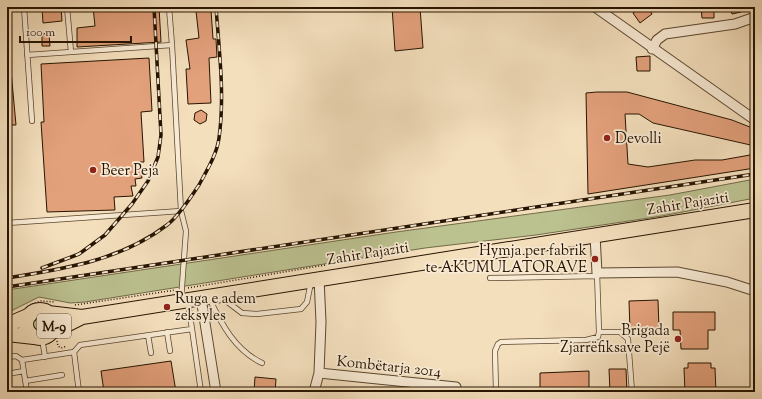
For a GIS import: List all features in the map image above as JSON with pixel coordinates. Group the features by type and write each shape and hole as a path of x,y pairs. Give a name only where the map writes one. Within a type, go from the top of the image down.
{"main road":[{"name":"Zahir Pajaziti","path":"48,313 82,317 755,210"},
{"name":"M-9","path":"7,324 30,315 36,310 48,313 54,323 42,336"},
{"name":"M-9","path":"30,315 26,326 30,334 42,336"},
{"name":"Zahir Pajaziti","path":"42,336 82,317"},
{"name":"M-9","path":"7,334 42,336"}],"street":[{"path":"595,7 652,49 755,120"},
{"path":"652,49 657,40 665,34 722,27 755,17"},
{"path":"595,235 597,274 677,272 755,291"},
{"name":"Kombëtarja 2014","path":"314,392 319,373 321,322 316,279"},
{"path":"210,296 216,392"},
{"name":"Kombëtarja 2014","path":"319,373 456,388"}],"lane":[{"path":"24,7 32,121"},
{"path":"67,7 71,52"},
{"path":"169,7 181,210 186,231 184,301 192,329 201,392"},
{"path":"27,55 172,45"},
{"path":"7,223 181,210"},
{"path":"490,278 597,274 598,337 593,340 506,341 498,344 495,351 496,392"},
{"path":"210,296 242,313 257,314 295,310 301,309 307,302 316,279"},
{"path":"210,296 217,314 241,350 262,364"},
{"path":"7,358 16,356 22,360 45,357 74,352 80,345 192,329"},
{"path":"167,332 170,351"},
{"path":"599,332 620,332 628,339 632,392"},
{"path":"148,335 151,353"},
{"path":"42,336 45,357"},
{"path":"74,352 80,392"},
{"path":"22,360 27,392"},
{"path":"7,374 24,372"},
{"path":"26,381 62,375"}],"green space":[{"path":"755,179 755,198 662,216 536,235 425,248 85,302 70,303 39,297 7,313 7,290 396,232 670,195"},
{"path":"40,317 46,319 48,325 46,331 40,333 34,331 32,325 34,319"}],"building":[{"path":"61,7 62,21 43,23 42,8"},
{"path":"93,7 159,7 161,42 77,47 77,28 95,26"},
{"path":"392,7 420,7 423,48 395,51"},
{"path":"641,7 648,7 652,14 640,23 633,13"},
{"path":"701,7 711,7 711,11 714,11 714,18 702,18"},
{"path":"730,7 740,7 741,12 732,14"},
{"path":"211,10 213,39 216,39 217,57 209,58 211,103 188,104 186,69 190,69 186,40 199,38 196,11"},
{"path":"49,33 50,46 42,46 42,34"},
{"path":"650,56 650,71 637,71 636,57"},
{"path":"149,58 152,111 141,112 144,162 140,162 142,178 135,179 136,186 131,186 133,196 114,197 115,210 47,212 41,122 44,122 41,64"},
{"path":"7,71 11,71 16,125 7,125"},
{"name":"Devolli","path":"627,92 732,120 755,129 755,146 653,123 639,114 625,114 628,164 648,167 695,160 722,160 750,155 755,164 755,168 588,194 586,93"},
{"path":"201,110 207,114 206,121 200,124 194,120 195,113"},
{"path":"658,300 659,329 630,330 629,301"},
{"path":"673,312 715,312 715,330 708,330 708,349 681,349 680,330 673,330"},
{"path":"171,361 176,392 104,392 101,371"},
{"path":"688,363 711,363 711,368 715,368 716,392 685,392 684,368 688,368"},
{"path":"609,369 626,369 627,392 610,392"},
{"path":"589,371 589,392 540,392 540,373"},
{"path":"255,377 276,379 275,392 254,392"}],"railway":[{"path":"42,268 79,254 105,235 132,204 148,181 158,157 161,135 154,7"},
{"path":"7,278 70,267 110,255 149,237 167,225 180,212 199,185 214,156 218,144 221,122 221,89 216,7"},
{"path":"7,287 755,174"}],"place":[{"name":"Devolli","path":"607,138"},
{"name":"Beer Peja","path":"93,170"},
{"name":"Hymja per fabrik te AKUMULATORAVE","path":"595,259"},
{"name":"Ruga e adem zeksyles","path":"167,307"},
{"name":"Brigada Zjarrëfiksave Pejë","path":"678,339"}]}
